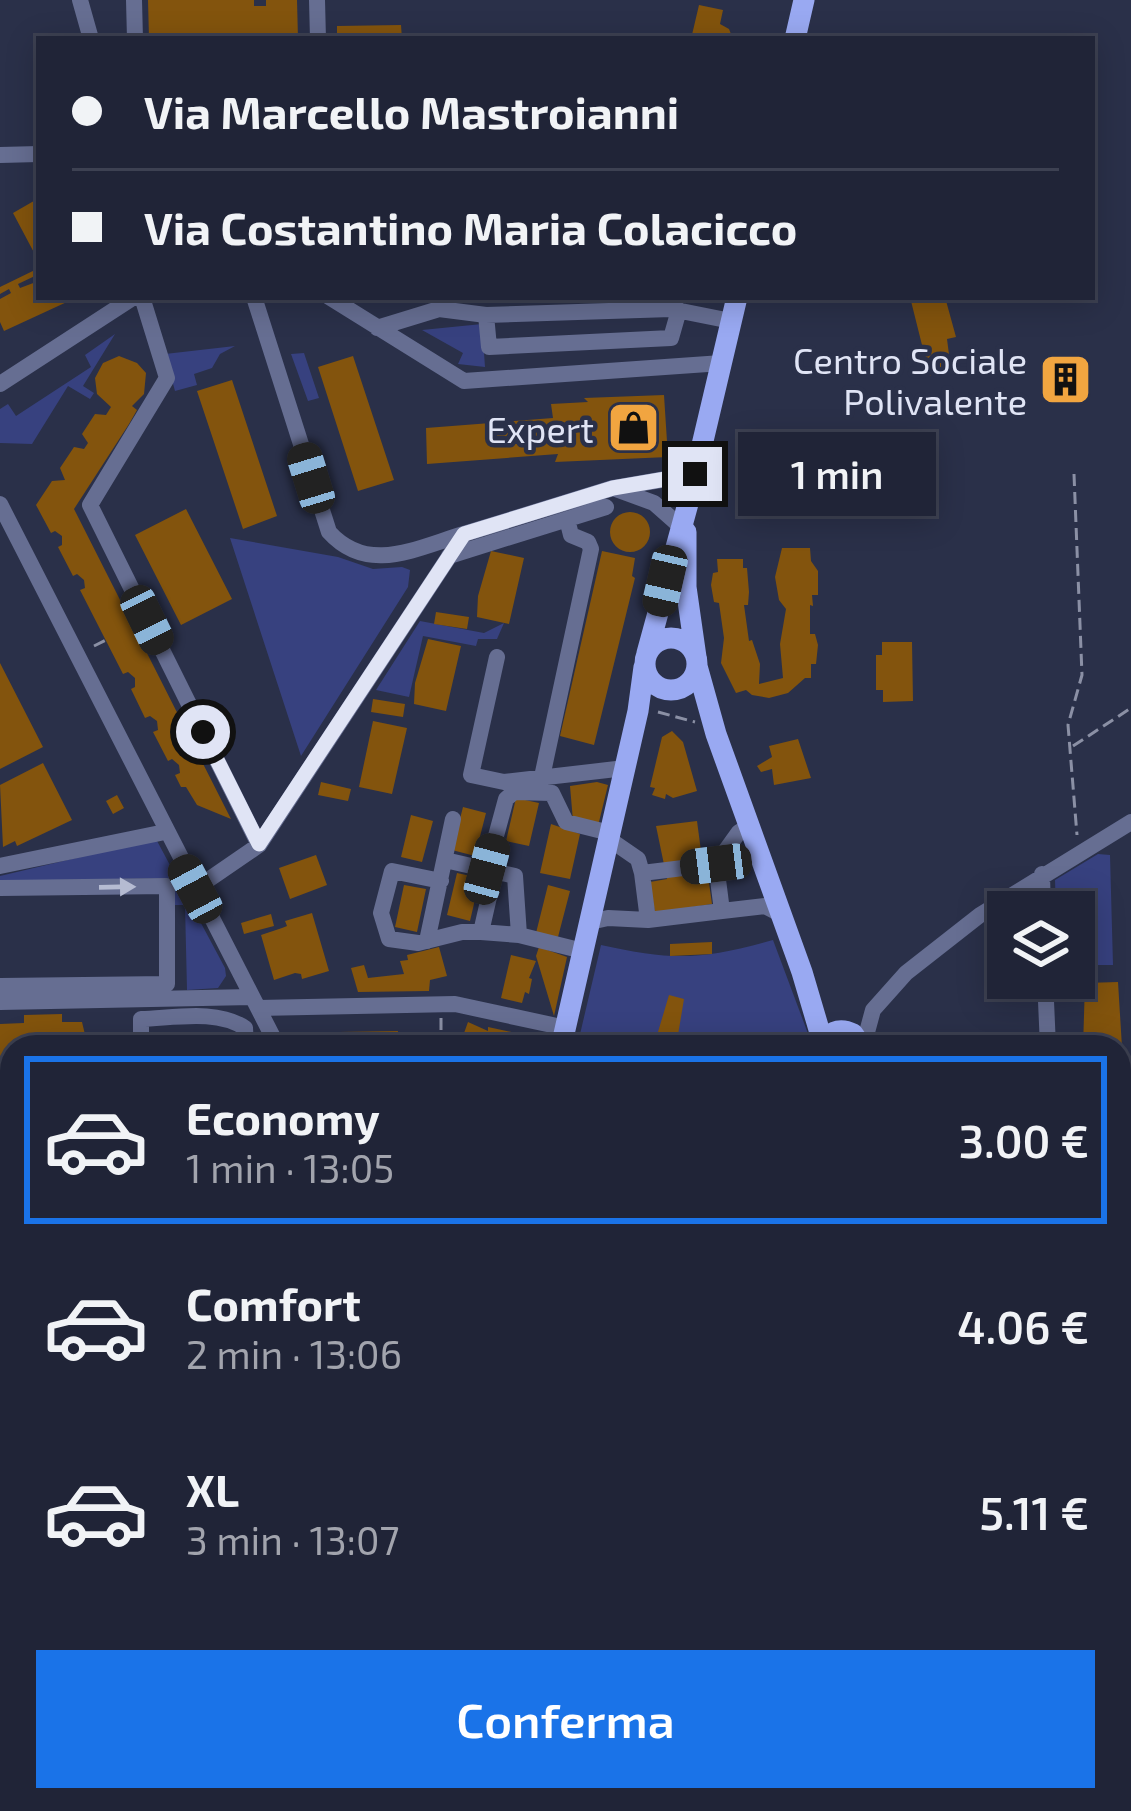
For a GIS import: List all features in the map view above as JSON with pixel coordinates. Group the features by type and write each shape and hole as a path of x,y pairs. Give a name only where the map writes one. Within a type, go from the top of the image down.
{"main road":[{"path":"796,36 804,0"},
{"path":"564,1035 641,710 646,660 735,300"},
{"path":"689,500 686,586 707,729"},
{"path":"641,710 671,690 691,681 696,661 691,648 671,640 653,645 646,660 653,684 671,690 695,707 707,729 749,826 812,1001 830,1035"}],"street":[{"path":"80,0 90,36"},
{"path":"134,0 135,36"},
{"path":"317,0 318,36"},
{"path":"0,155 36,154"},
{"path":"0,384 133,300"},
{"path":"139,300 167,378 90,505 259,844"},
{"path":"255,300 329,532 354,553 377,558 613,488 695,474"},
{"path":"334,300 464,381 722,363"},
{"path":"377,328 441,303 486,315 673,305 731,321"},
{"path":"486,315 489,347 671,338 673,305"},
{"path":"613,488 654,503 680,526"},
{"path":"0,504 272,1035"},
{"path":"448,556 606,506"},
{"path":"542,777 591,549 588,542 571,535 567,519"},
{"path":"195,889 259,844 464,534"},
{"path":"496,657 470,776 504,782 625,768"},
{"path":"481,932 506,799 514,792 546,790 566,822 609,836 638,859 648,920"},
{"path":"427,941 453,819"},
{"path":"836,1035 873,1010 906,973 980,915 1131,822"},
{"path":"722,911 716,864 739,832 749,826"},
{"path":"0,866 165,832"},
{"path":"445,860 515,876 519,935"},
{"path":"642,873 716,864"},
{"path":"440,881 392,871 381,913 389,939 427,941 481,932 519,935 583,951"},
{"path":"1042,874 1042,891"},
{"path":"0,888 167,886 167,984 96,993 0,986"},
{"path":"590,922 765,906 782,915"},
{"path":"0,1002 61,993"},
{"path":"96,993 175,1008 255,1003 440,1004 552,1035"},
{"path":"1047,999 1048,1035"},
{"path":"141,1035 141,1019 175,1008"},
{"path":"211,1008 245,1028 245,1035"},
{"path":"866,1035 873,1010"}],"path":[{"path":"1074,474 1082,675 1067,725 1076,832 1086,851"},
{"path":"1072,747 1131,708"},
{"path":"641,710 707,729"},
{"path":"440,1004 441,1035"}],"shaded area":[{"path":"482,324 485,367 458,364 463,353 422,330"},
{"path":"115,334 83,386 94,393 90,399 68,386 32,444 0,443 0,409 8,404 16,416 91,367 85,355"},
{"path":"235,346 220,354 212,368 194,374 197,385 175,391 165,354"},
{"path":"304,353 319,398 308,401 291,354"},
{"path":"230,538 338,557 373,569 410,570 408,587 301,756"},
{"path":"420,621 484,633 504,623 497,639 478,639 476,646 423,636 409,697 376,690"},
{"path":"156,839 225,968 218,988 187,990 185,905 174,905 173,878 0,881 0,876"},
{"path":"1098,854 1110,855 1113,965 1095,965 1095,891 1055,891 1055,880"},
{"path":"773,940 809,1035 580,1035 601,945 687,956"}],"building":[{"path":"148,0 254,0 254,6 266,6 266,0 297,0 298,36 149,36"},
{"path":"699,5 723,10 720,24 732,36 692,36"},
{"path":"401,25 402,36 337,36 337,26"},
{"path":"36,200 36,256 13,213"},
{"path":"36,269 36,275 18,284 20,288 36,282 36,300 69,301 4,331 0,299 11,293 9,289 0,294 0,287"},
{"path":"911,300 946,300 956,337 947,339 951,370 924,377 919,359 925,357"},
{"path":"119,356 137,363 146,373 144,394 132,406 137,410 74,509 231,819 197,805 186,787 181,787 175,775 180,773 179,765 168,761 153,732 158,730 157,721 145,718 131,689 135,678 123,674 80,590 85,588 84,580 73,576 58,547 62,536 51,533 36,505 52,481 65,480 60,468 74,447 84,449 88,443 82,434 95,414 106,415 111,407 97,394 95,378 103,363"},
{"path":"353,356 394,480 358,491 318,367"},
{"name":"Centro Sociale Polivalente","path":"1086,357 1087,402 1047,403 1046,358"},
{"path":"232,380 277,516 243,529 197,391"},
{"path":"664,395 668,457 555,462 558,454 427,464 426,428 553,418 551,404 588,402 584,398"},
{"path":"186,509 232,599 181,625 135,535"},
{"path":"630,512 644,518 650,532 644,546 630,552 616,546 610,532 616,518"},
{"path":"782,548 810,548 818,571 818,595 812,595 810,605 810,634 815,634 818,645 816,664 811,664 811,678 788,693 769,698 746,690 736,693 721,663 724,638 711,585 713,573 718,572 717,559 743,559 743,568 747,568 748,605 744,605 749,641 760,664 759,684 783,678 780,644 786,609 779,600 775,577"},
{"path":"491,551 524,558 509,624 477,617"},
{"path":"602,551 635,558 635,578 594,745 560,736"},
{"path":"436,612 469,617 467,629 434,624"},
{"path":"428,639 461,646 446,711 414,704"},
{"path":"882,642 912,642 913,701 883,702 883,690 876,690 876,655 882,655"},
{"path":"0,663 43,747 0,769"},
{"path":"373,699 405,704 403,717 371,712"},
{"path":"373,721 407,728 392,794 359,787"},
{"path":"672,731 683,742 697,791 673,798 666,794 665,799 652,795 655,788 650,787 662,737"},
{"path":"798,739 811,778 774,785 772,769 761,772 757,766 772,757 769,746"},
{"path":"43,763 72,820 17,846 15,841 3,847 0,785"},
{"path":"321,782 351,789 348,801 318,795"},
{"path":"608,785 598,826 573,821 570,786"},
{"path":"117,795 124,808 113,814 106,801"},
{"path":"516,798 539,803 529,846 506,841"},
{"path":"463,807 486,813 475,856 452,850"},
{"path":"411,815 433,821 422,862 401,857"},
{"path":"697,821 701,851 686,853 689,876 708,876 712,904 655,913 650,882 667,879 656,826"},
{"path":"551,824 580,834 570,879 540,873"},
{"path":"316,855 327,885 290,899 279,868"},
{"path":"457,873 480,878 470,921 447,915"},
{"path":"404,885 426,889 417,932 395,927"},
{"path":"548,885 570,891 558,937 536,933"},
{"path":"312,913 329,971 274,980 261,935"},
{"path":"271,914 274,926 244,934 241,923"},
{"path":"712,942 712,954 670,956 670,944"},
{"path":"439,947 447,976 430,980 429,991 358,992 351,968 364,965 368,978 404,974 400,961 408,960 407,955"},
{"path":"539,947 567,957 554,1016 536,956"},
{"path":"511,955 536,961 529,994 525,992 522,1003 501,998"},
{"path":"1118,982 1121,1035 1083,1035 1084,999 1095,999 1095,983"},
{"path":"669,995 684,999 678,1035 657,1035"},
{"path":"62,1014 62,1022 82,1022 85,1035 0,1035 0,1024 24,1023 24,1015"},
{"path":"468,1022 488,1031 488,1027 521,1034 521,1035 463,1035"},
{"path":"398,1031 398,1035 339,1032"}],"place":[{"name":"Centro Sociale Polivalente","path":"1066,380"},
{"name":"Expert","path":"633,428"}],"route":[{"path":"203,732 259,844 464,534 613,488 695,474"}]}
